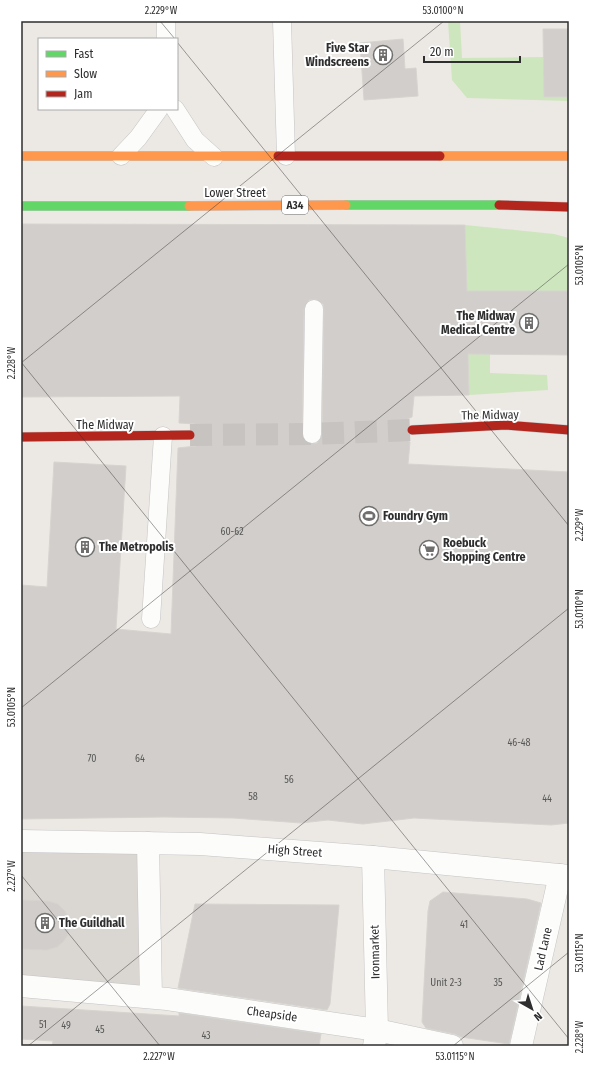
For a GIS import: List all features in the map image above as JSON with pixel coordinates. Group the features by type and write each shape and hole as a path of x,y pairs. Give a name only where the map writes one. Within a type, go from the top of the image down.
{"main road":[{"path":"21,156 569,156"},
{"name":"Lower Street","path":"21,206 514,205 569,207"},
{"name":"The Midway","path":"412,430 506,425 569,430"},
{"name":"The Midway","path":"21,437 190,435"}],"street":[{"name":"High Street","path":"21,841 200,844 566,873"},
{"path":"21,986 159,998 148,843"},
{"name":"Ironmarket","path":"373,857 376,1038"},
{"name":"Lad Lane","path":"521,1046 566,873"},
{"name":"Cheapside","path":"159,998 376,1038"},
{"path":"376,1038 452,1046"}],"lane":[{"path":"166,21 166,38"},
{"path":"282,21 286,156"},
{"path":"121,156 138,138 158,110"},
{"path":"176,110 195,140 214,157"},
{"path":"312,434 314,309"},
{"path":"151,619 163,436"}],"green space":[{"path":"448,21 460,21 462,58 544,57 544,97 569,97 569,101 467,98 452,80"},
{"path":"465,225 554,234 569,238 569,291 490,291 490,373 547,375 548,390 469,395"}],"shaded area":[{"path":"21,841 148,843 151,997 21,986"}],"building":[{"path":"543,29 569,29 569,97 544,97"},
{"name":"Five Star Windscreens","path":"403,39 405,69 416,68 418,96 364,100 360,43"},
{"path":"21,224 465,225 467,291 569,291 569,355 468,354 469,395 414,396 412,417 405,420 401,424 400,430 402,437 410,442 408,464 569,472 569,823 551,825 414,818 363,824 328,820 301,823 233,818 164,817 21,819 21,585 47,587 54,462 126,466 116,629 171,634 178,448 196,446 201,441 202,435 201,428 196,424 179,423 180,396 21,397","holes":["315,299 323,304 322,434 317,443 311,444 303,439 302,434 304,309 309,300"]},
{"path":"443,892 527,899 541,903 509,1044 461,1037 455,1034 426,1028 422,1022 428,911 430,901"},
{"name":"The Guildhall","path":"21,900 48,901 58,904 65,911 69,919 69,927 68,935 63,942 57,947 47,950 21,949"},
{"path":"195,904 339,905 330,1004 327,1010 178,988"},
{"path":"21,1006 179,1016 179,1013 321,1034 319,1046 52,1046 53,1041 21,1039"}],"tunnel":[{"path":"190,435 312,434 412,430"}],"traffic: fast":[{"path":"346,205 499,205"},
{"path":"21,206 189,206"}],"traffic: slow":[{"path":"21,156 278,156"},
{"path":"440,156 569,156"},
{"path":"189,206 346,205"}],"traffic: jam":[{"path":"278,156 440,156"},
{"path":"499,205 569,207"},
{"path":"412,430 506,425 569,430"},
{"path":"21,437 190,435"}],"place":[{"name":"Five Star Windscreens","path":"383,55"},
{"name":"The Midway Medical Centre","path":"529,323"},
{"name":"Foundry Gym","path":"369,516"},
{"name":"The Metropolis","path":"85,547"},
{"name":"Roebuck Shopping Centre","path":"429,550"},
{"name":"The Guildhall","path":"45,923"}]}
